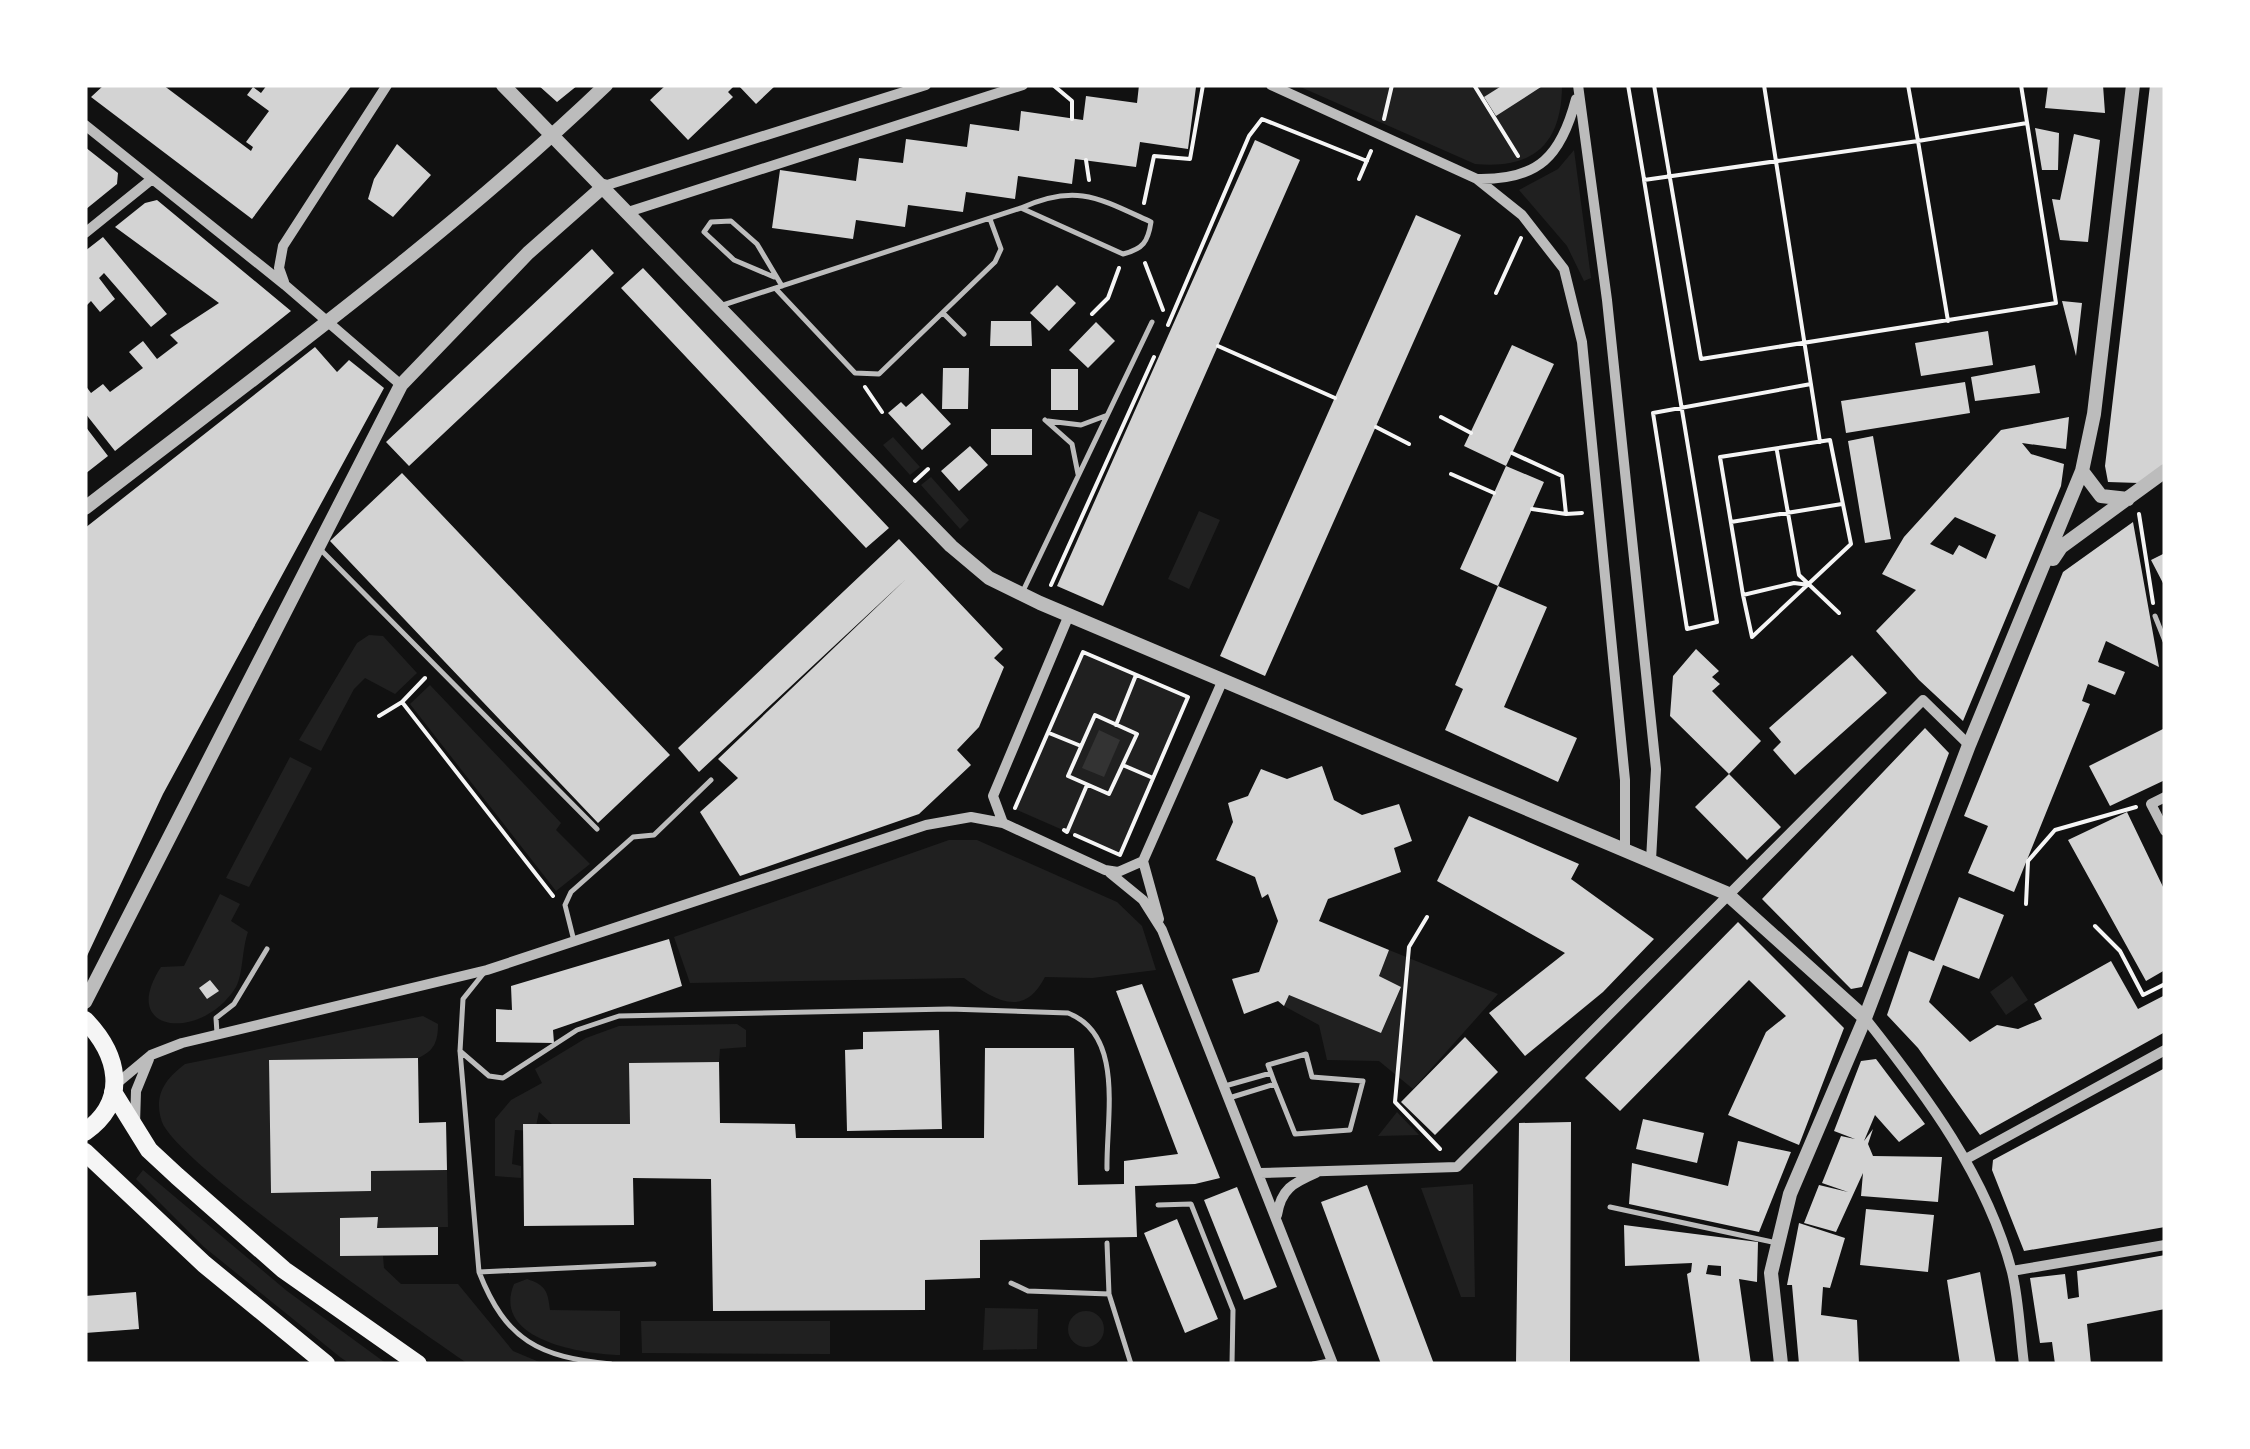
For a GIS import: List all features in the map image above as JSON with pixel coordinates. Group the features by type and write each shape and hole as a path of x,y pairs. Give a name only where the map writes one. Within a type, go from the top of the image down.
{"main road":[{"path":"85,1020 106,1042 113,1089 149,1150 284,1270 418,1364"},
{"path":"85,1132 104,1112 113,1089"},
{"path":"85,1152 204,1264 326,1364"}],"street":[{"path":"285,284 279,268 283,246 388,85"},
{"path":"503,85 951,546 989,578 1222,682 1726,893 1865,1018 1919,1086 1966,1159 2012,1271 2024,1364"},
{"path":"85,508 325,322 552,136 606,85"},
{"path":"85,1002 400,385 528,252 604,186 926,85"},
{"path":"628,212 1023,85"},
{"path":"1271,85 1477,179 1528,222 1564,268 1576,305 1624,780 1626,851"},
{"path":"1782,1364 1772,1273 1790,1194 1865,1018 1969,745 2082,471 2094,414 2133,85"},
{"path":"1477,179 1506,180 1545,164 1570,123 1578,88"},
{"path":"1578,88 1607,300 1656,770 1651,860"},
{"path":"85,125 285,284 400,385"},
{"path":"85,232 152,180"},
{"path":"2082,471 2102,496 2135,494"},
{"path":"2037,586 2061,548 2165,471"},
{"path":"1003,823 992,796 1069,615"},
{"path":"1222,682 1143,861 1162,930 1332,1362"},
{"path":"1260,1172 1457,1167 1726,893 1923,700 1969,745"},
{"path":"2165,798 2151,804 2165,831"},
{"path":"113,1089 150,1055 217,1035 487,970 926,826 971,817 1003,823 1105,870 1142,900 1162,930"},
{"path":"1105,870 1118,872 1143,861"},
{"path":"1966,1159 2165,1050"},
{"path":"135,1130 136,1092 150,1055"},
{"path":"1276,1215 1280,1196 1291,1184 1322,1170"},
{"path":"2012,1271 2165,1246"}],"lane":[{"path":"720,306 990,219 1053,194 1090,194 1151,222 1148,238 1140,250 1124,254 1021,208"},
{"path":"774,277 734,260 704,232 711,222 731,221 756,244 774,277 779,287 856,373 879,374 995,262 1001,250 990,219"},
{"path":"942,313 964,334"},
{"path":"1022,594 1152,322"},
{"path":"1078,476 1072,444 1044,420 1081,425 1108,415"},
{"path":"318,547 597,829"},
{"path":"2155,616 2165,641"},
{"path":"574,942 564,905 571,892 633,837 654,834 711,780"},
{"path":"217,1035 216,1018 234,1004 267,949"},
{"path":"487,970 464,998 460,1051 479,1272 492,1306 516,1336 565,1360 610,1364"},
{"path":"460,1051 489,1076 503,1078 577,1030 619,1016 948,1009 1068,1012 1098,1032 1106,1059 1106,1169"},
{"path":"1306,1054 1312,1076 1363,1081 1350,1130 1295,1134 1275,1084 1268,1064 1306,1054"},
{"path":"1224,1086 1270,1073"},
{"path":"1230,1098 1275,1084"},
{"path":"1158,1205 1191,1204 1233,1310 1232,1364"},
{"path":"1610,1207 1777,1243"},
{"path":"1107,1243 1110,1294 1131,1364"},
{"path":"479,1272 654,1264"},
{"path":"1011,1283 1028,1291 1110,1294"},
{"path":"1313,1364 1332,1362"}],"path":[{"path":"1053,85 1072,102 1072,118"},
{"path":"1141,218 1154,156 1190,159 1203,85"},
{"path":"1474,85 1528,172"},
{"path":"1628,85 1644,180 1681,408 1716,622 1687,629 1653,412 1681,408 1811,384"},
{"path":"1654,85 1701,359 2056,303 2021,85"},
{"path":"1764,85 1820,442"},
{"path":"1908,85 1948,321"},
{"path":"1052,583 1249,136 1262,119 1367,161"},
{"path":"1644,180 2028,123"},
{"path":"1086,160 1090,194"},
{"path":"1496,293 1528,222"},
{"path":"1140,250 1164,313"},
{"path":"1092,314 1108,298 1124,254"},
{"path":"1218,346 1335,398"},
{"path":"856,373 882,412"},
{"path":"1441,417 1471,433"},
{"path":"1376,427 1410,444"},
{"path":"1830,440 1851,544 1752,637 1720,458 1820,442 1830,440"},
{"path":"1776,449 1799,574 1838,613"},
{"path":"1512,453 1562,476 1566,514"},
{"path":"914,482 928,469"},
{"path":"1451,474 1494,493"},
{"path":"2135,494 2155,616"},
{"path":"1731,522 1842,504"},
{"path":"1532,510 1598,512"},
{"path":"1743,595 1794,583 1810,585"},
{"path":"1015,809 1083,652 1188,697 1120,854 1050,824"},
{"path":"1116,724 1136,675"},
{"path":"379,716 402,702 426,678"},
{"path":"402,702 551,895 564,905"},
{"path":"1095,715 1116,724 1137,734 1109,794 1068,776 1095,715"},
{"path":"1048,732 1081,746"},
{"path":"1123,765 1152,778"},
{"path":"1067,832 1087,784"},
{"path":"2026,904 2028,861 2056,830 2151,804"},
{"path":"1426,917 1409,947 1394,1102 1457,1167"},
{"path":"2095,926 2120,951 2143,995 2165,984"}],"shaded area":[{"path":"1296,85 1503,85 1484,98 1496,116 1544,85 1562,85 1557,123 1541,148 1528,157 1496,165 1475,164"},
{"path":"1574,150 1591,278 1584,281 1567,246 1519,190 1558,169"},
{"path":"893,437 920,467 910,475 883,445"},
{"path":"931,477 969,520 960,529 921,485"},
{"path":"1199,511 1220,520 1189,589 1168,579"},
{"path":"369,635 383,636 417,673 395,694 365,678 354,689 321,751 299,740 357,643"},
{"path":"1083,652 1188,697 1120,855 1015,809"},
{"path":"430,685 561,823 556,830 590,864 556,891 410,704"},
{"path":"1099,730 1120,740 1104,777 1082,768"},
{"path":"290,757 312,768 249,887 226,878"},
{"path":"949,840 977,840 1117,902 1142,926 1156,970 1092,978 1045,977 1036,990 1017,1002 997,998 964,978 690,983 674,937"},
{"path":"220,894 240,904 231,921 248,932 236,987 221,1005 204,1016 186,1023 169,1023 156,1017 149,1006 150,989 161,967 184,966"},
{"path":"1389,950 1498,994 1413,1089 1379,1061 1327,1060 1319,1025 1284,1006 1289,995 1381,1033 1401,988 1379,976"},
{"path":"2012,976 2028,1000 2006,1015 1990,992"},
{"path":"423,1016 438,1024 438,1030 431,1049 418,1058 269,1060 271,1193 371,1191 371,1171 447,1170 448,1227 377,1228 377,1217 341,1218 341,1256 383,1256 384,1268 401,1284 458,1284 513,1351 544,1364 468,1364 250,1206 177,1143 162,1122 160,1096 185,1064"},
{"path":"737,1024 746,1030 746,1047 720,1049 719,1062 629,1064 630,1124 552,1124 539,1112 535,1131 515,1130 512,1164 521,1166 521,1178 495,1176 495,1119 511,1100 542,1083 535,1069 586,1038 619,1026"},
{"path":"1397,1112 1419,1135 1378,1136"},
{"path":"143,1170 287,1291 387,1364 350,1364 340,1357 204,1247 136,1179"},
{"path":"1473,1184 1475,1297 1461,1297 1421,1188"},
{"path":"527,1279 545,1290 550,1310 620,1311 620,1355 564,1347 527,1331 516,1319 510,1303 514,1284"},
{"path":"985,1308 1038,1309 1037,1349 983,1350"},
{"path":"1086,1311 1099,1316 1104,1329 1099,1342 1086,1347 1073,1342 1068,1329 1073,1316"},
{"path":"641,1321 830,1321 830,1354 642,1353"}],"building":[{"path":"104,85 163,85 251,151 253,147 246,142 269,111 247,95 253,87 261,93 267,85 352,85 252,219 91,97"},
{"path":"538,85 578,85 557,102"},
{"path":"666,85 735,85 728,92 733,97 688,140 650,100"},
{"path":"738,85 776,85 756,104"},
{"path":"1139,85 1196,87 1188,149 1140,142 1136,167 1075,159 1072,184 1018,176 1015,199 966,192 963,212 908,205 905,227 856,220 853,239 772,228 780,170 856,181 859,158 903,163 906,139 967,147 970,124 1019,131 1021,111 1083,120 1086,96 1137,103"},
{"path":"1503,85 1544,85 1496,116 1484,97"},
{"path":"2048,85 2103,85 2105,113 2045,108"},
{"path":"2150,85 2165,85 2165,464 2139,483 2108,482 2105,466"},
{"path":"2035,128 2059,133 2058,170 2042,170"},
{"path":"2074,134 2100,140 2088,242 2060,240 2052,199 2060,200"},
{"path":"1255,140 1300,160 1103,606 1057,586"},
{"path":"397,144 431,175 393,217 368,199 374,179"},
{"path":"85,147 118,173 117,184 85,210"},
{"path":"157,200 291,311 115,451 85,413 85,385 91,393 103,384 110,392 143,368 129,352 143,341 157,359 178,343 170,335 219,303 115,227 145,203"},
{"path":"1416,215 1461,235 1265,676 1220,656"},
{"path":"103,237 167,314 151,327 104,273 99,278 115,299 100,312 91,301 85,307 85,251"},
{"path":"592,249 614,273 409,466 386,442"},
{"path":"643,268 889,528 866,548 621,288"},
{"path":"1057,285 1076,303 1049,331 1030,313"},
{"path":"2062,301 2082,303 2076,356"},
{"path":"991,321 1031,321 1032,346 990,346"},
{"path":"1096,322 1115,341 1088,368 1069,350"},
{"path":"1988,331 1993,365 1921,376 1915,343"},
{"path":"1512,345 1554,364 1506,466 1464,446"},
{"path":"315,347 337,372 349,360 384,388 163,794 87,956 85,528"},
{"path":"2035,365 2040,393 1975,401 1971,377"},
{"path":"943,368 969,368 968,409 942,409"},
{"path":"1051,369 1078,369 1078,410 1051,410"},
{"path":"1965,382 1970,413 1846,433 1841,401"},
{"path":"922,393 951,424 922,450 888,413 901,402 906,407"},
{"path":"2069,417 2066,449 2022,443 2031,454 2064,464 2061,486 1963,721 1919,680 1876,631 1916,590 1882,574 1904,537 2001,430","holes":["1955,517 1996,535 1986,559 1959,545 1953,555 1930,544"]},
{"path":"85,426 108,456 85,474"},
{"path":"991,429 1032,429 1032,455 991,455"},
{"path":"1873,436 1891,539 1865,543 1848,441"},
{"path":"970,446 988,465 959,491 941,471"},
{"path":"1506,466 1544,482 1498,586 1460,569"},
{"path":"402,473 670,755 598,823 330,541"},
{"path":"2133,522 2159,667 2106,641 2098,662 2125,672 2115,695 2088,684 2082,701 2090,704 2014,892 1968,873 1988,826 1964,816 2063,572"},
{"path":"899,539 1003,649 994,658 1004,667 979,727 957,750 971,765 919,814 740,876 700,812 738,778 718,759 906,579 699,772 678,748"},
{"path":"2165,553 2165,587 2151,560"},
{"path":"1498,586 1547,607 1504,707 1577,738 1558,782 1445,730 1463,689 1455,685"},
{"path":"1696,649 1719,671 1712,677 1720,684 1712,691 1761,741 1729,774 1670,716 1673,676"},
{"path":"1852,655 1887,693 1795,775 1773,750 1781,742 1769,728"},
{"path":"1925,728 1949,753 1862,987 1851,989 1762,899"},
{"path":"2163,729 2165,780 2110,806 2089,766"},
{"path":"1322,766 1334,800 1362,815 1399,804 1412,841 1394,848 1401,872 1328,899 1319,921 1389,950 1379,976 1401,987 1381,1033 1289,995 1284,1006 1278,1001 1244,1014 1232,979 1259,972 1278,921 1268,894 1262,898 1255,877 1216,860 1233,822 1228,803 1248,796 1261,769 1287,779"},
{"path":"1729,774 1781,827 1747,860 1695,807"},
{"path":"2127,812 2165,891 2165,970 2146,981 2068,840"},
{"path":"1469,816 1579,864 1571,879 1654,939 1603,992 1525,1056 1489,1013 1565,953 1437,881"},
{"path":"1959,897 2004,915 1979,979 1943,965 1929,1002 1970,1042 1997,1025 2018,1029 2042,1019 2034,1004 2111,961 2138,1009 2165,995 2165,1032 1980,1135 1918,1048 1887,1015 1909,951 1934,961"},
{"path":"1738,922 1844,1028 1799,1145 1728,1115 1766,1032 1786,1016 1749,980 1620,1111 1585,1078"},
{"path":"669,939 682,986 553,1030 554,1043 496,1042 496,1009 512,1010 511,986"},
{"path":"210,980 219,991 207,999 199,988"},
{"path":"1142,984 1220,1178 1195,1184 1135,1186 1137,1237 980,1240 980,1278 925,1280 925,1310 713,1311 711,1179 633,1178 634,1225 524,1226 523,1124 630,1124 629,1063 719,1062 720,1123 795,1124 796,1138 984,1138 985,1048 1074,1048 1078,1185 1124,1184 1124,1161 1178,1154 1116,991"},
{"path":"939,1030 942,1129 847,1131 845,1050 863,1049 863,1032"},
{"path":"1465,1037 1498,1072 1435,1135 1401,1102"},
{"path":"418,1058 419,1123 446,1122 447,1170 371,1171 371,1191 271,1193 269,1060"},
{"path":"1876,1059 1925,1124 1899,1142 1875,1115 1864,1141 1873,1129 1868,1144 1873,1156 1942,1157 1938,1202 1861,1196 1863,1173 1836,1232 1804,1223 1819,1185 1848,1192 1822,1183 1841,1136 1855,1139 1834,1131 1861,1061"},
{"path":"2165,1068 2165,1227 2024,1251 1992,1170 1993,1160"},
{"path":"1643,1119 1704,1133 1697,1163 1636,1149"},
{"path":"1571,1122 1570,1364 1516,1364 1519,1123"},
{"path":"1738,1141 1791,1152 1759,1232 1629,1204 1632,1163 1728,1186"},
{"path":"1367,1185 1434,1364 1381,1364 1321,1202"},
{"path":"1237,1187 1277,1287 1244,1300 1204,1200"},
{"path":"1866,1209 1934,1215 1928,1272 1860,1265"},
{"path":"378,1217 377,1228 438,1227 438,1255 340,1256 340,1218"},
{"path":"1177,1219 1218,1319 1185,1333 1144,1233"},
{"path":"1799,1223 1845,1238 1830,1288 1823,1287 1821,1315 1857,1320 1859,1364 1799,1364 1792,1285 1787,1285"},
{"path":"1624,1225 1758,1242 1757,1282 1739,1279 1751,1364 1700,1364 1687,1274 1692,1263 1625,1266","holes":["1708,1265 1721,1266 1721,1276 1706,1274"]},
{"path":"2165,1255 2165,1309 2087,1324 2091,1364 2055,1364 2052,1342 2040,1343 2030,1278 2065,1274 2068,1299 2079,1297 2077,1271"},
{"path":"1980,1272 1996,1364 1960,1364 1947,1280"},
{"path":"136,1292 139,1329 85,1333 85,1296"}]}
